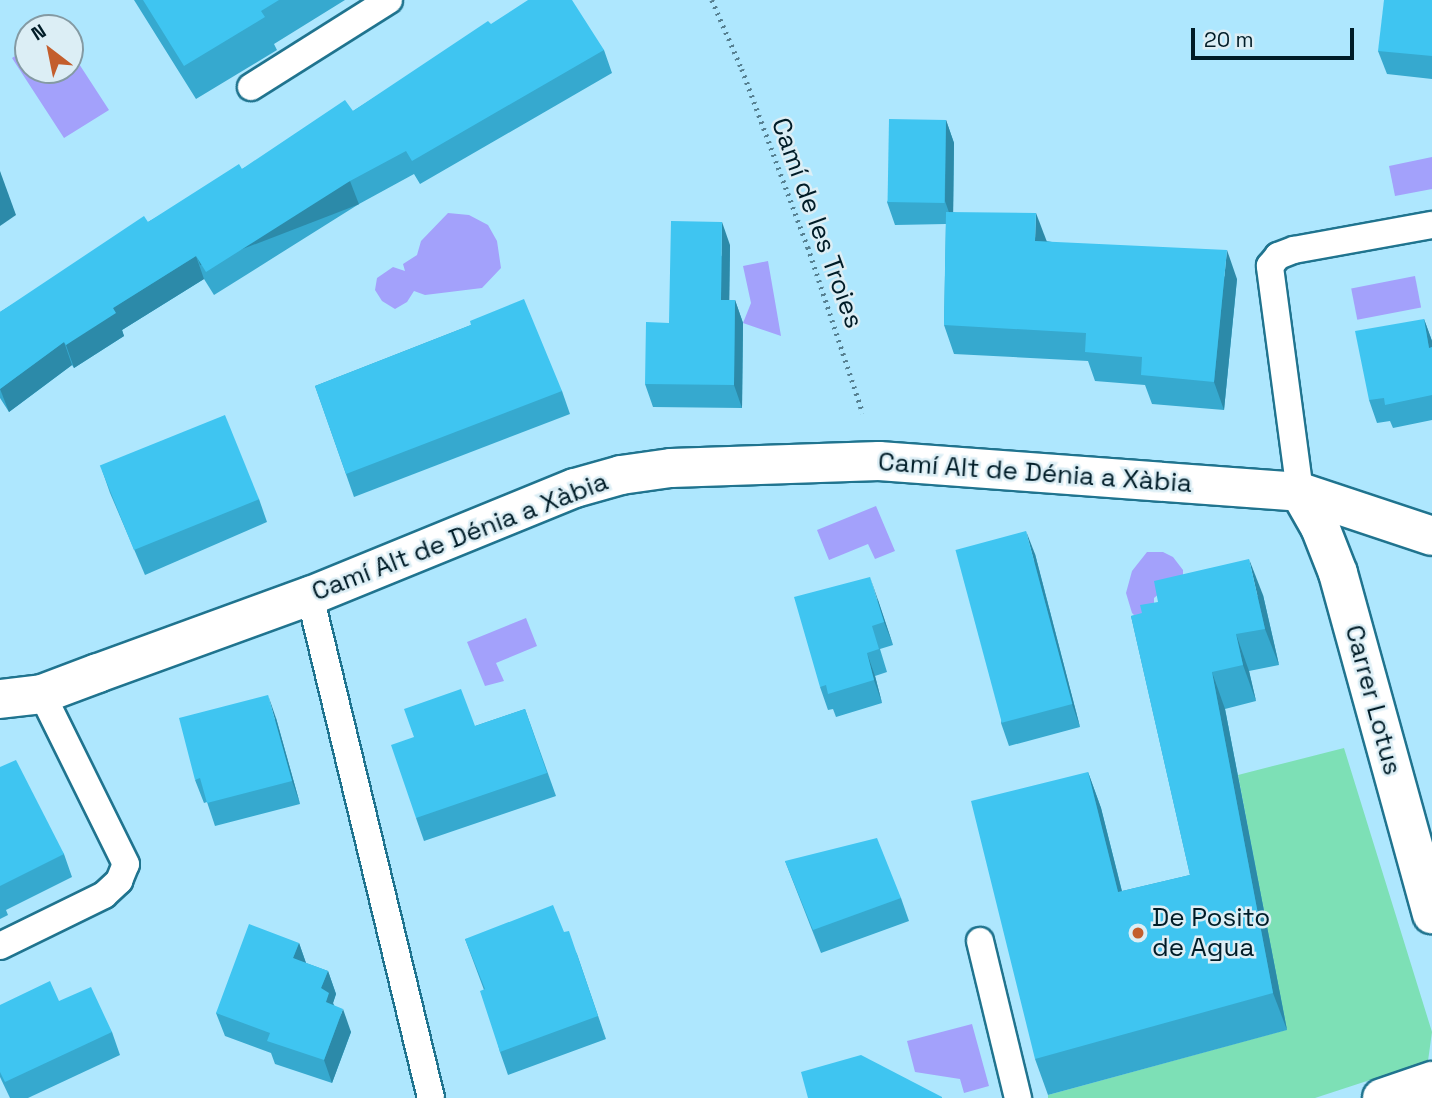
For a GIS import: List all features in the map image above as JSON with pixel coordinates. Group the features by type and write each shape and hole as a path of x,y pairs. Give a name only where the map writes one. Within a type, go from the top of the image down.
{"street":[{"name":"Camí Alt de Dénia a Xàbia","path":"0,699 42,694 310,596 575,488 621,475 671,468 879,461 1300,492 1432,536"},
{"name":"Carrer Lotus","path":"1300,492 1320,527 1338,573 1432,914"},
{"path":"1382,1098 1432,1081"}],"lane":[{"path":"251,87 389,0"},
{"path":"1300,492 1270,266 1278,256 1294,250 1432,225"},
{"path":"310,596 431,1098"},
{"path":"0,946 104,895 119,881 125,864 42,694"},
{"path":"980,941 1018,1098"}],"path":[{"name":"Camí de les Troies","path":"712,0 808,247 879,461"}],"green space":[{"path":"1344,748 1432,1032 1428,1061 1315,1098 1048,1098 1048,1095 1286,1030 1238,775"}],"shaded area":[{"path":"84,72 109,110 64,138 29,84 84,84"},
{"path":"1432,157 1432,189 1395,196 1389,166"},
{"path":"448,213 469,215 488,225 497,241 501,268 482,288 425,295 414,291 407,302 395,309 382,301 375,290 377,278 393,267 405,271 403,264 417,255 421,241"},
{"path":"768,261 781,336 743,323 751,303 743,266"},
{"path":"1415,276 1421,307 1357,320 1351,288"},
{"path":"876,506 895,551 875,559 868,544 829,560 817,530"},
{"path":"1147,552 1163,552 1173,557 1183,570 1183,578 1154,598 1154,604 1137,618 1132,613 1126,593 1132,571"},
{"path":"526,618 537,646 496,663 504,681 485,686 467,642"},
{"path":"972,1024 989,1086 964,1093 960,1079 915,1072 907,1041"}],"building":[{"path":"143,0 279,0 261,11 265,17 184,66"},
{"path":"528,0 572,0 604,50 412,161 406,151 350,181 206,272 196,256 113,308 116,313 66,345 64,342 0,389 0,312 144,216 148,222 239,164 242,169 345,100 353,111 488,21 491,24"},
{"path":"1384,0 1432,0 1432,56 1378,51"},
{"path":"889,119 946,120 945,203 888,202"},
{"path":"946,212 1036,213 1035,241 1227,250 1214,382 1141,375 1142,357 1085,352 1086,333 944,325"},
{"path":"671,221 722,222 721,300 735,300 734,385 645,384 646,322 669,323"},
{"path":"524,299 562,391 346,474 315,386 471,325 470,321"},
{"path":"1424,319 1429,348 1432,347 1432,395 1385,405 1384,398 1369,400 1355,331"},
{"path":"225,415 259,499 134,550 100,466"},
{"path":"1026,531 1072,704 1002,723 955,550"},
{"name":"De Posito de Agua","path":"1249,559 1265,629 1236,634 1243,665 1212,672 1273,993 1035,1059 971,801 1088,772 1118,892 1190,875 1131,616 1142,613 1140,605 1158,602 1154,581"},
{"path":"870,577 884,622 872,626 879,649 867,653 874,680 828,694 826,685 820,687 794,597"},
{"path":"461,689 475,726 525,709 547,773 416,818 391,745 414,737 404,709"},
{"path":"268,695 292,781 207,803 200,778 195,780 179,718"},
{"path":"16,760 64,854 0,886 0,767"},
{"path":"877,838 901,898 813,930 785,861"},
{"path":"553,905 564,932 569,931 598,1016 500,1052 480,991 485,989 465,939"},
{"path":"249,924 299,943 293,958 328,971 321,988 329,993 326,1002 343,1009 324,1060 267,1041 270,1033 216,1013"},
{"path":"50,981 59,1001 91,987 112,1032 5,1082 0,1072 0,1005"},
{"path":"861,1055 942,1098 808,1098 801,1072"}],"place":[{"name":"De Posito de Agua","path":"1138,933"}]}
